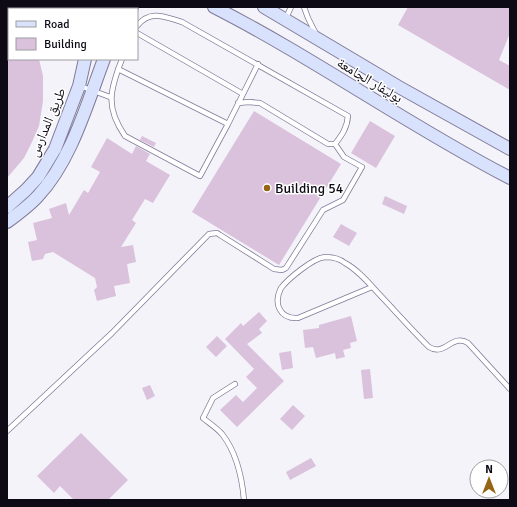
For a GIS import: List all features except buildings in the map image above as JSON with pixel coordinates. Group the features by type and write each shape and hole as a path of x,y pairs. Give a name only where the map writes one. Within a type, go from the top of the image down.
{"street":[{"name":"بوليفار الجامعة","path":"206,7 217,9 280,44 468,156 510,178"},
{"name":"بوليفار الجامعة","path":"266,8 397,86 510,149"},
{"name":"طريق المدارس","path":"7,207 38,177 47,162 57,143 79,86 85,60"},
{"path":"7,222 38,196 61,165 93,90 104,60"}],"lane":[{"path":"285,20 291,7"},
{"path":"304,7 316,34 333,48"},
{"path":"138,25 148,16 156,15 182,22 348,116 348,124 335,144"},
{"path":"138,33 243,94"},
{"path":"122,60 110,97 120,128 125,136 200,176 258,64"},
{"path":"118,70 228,124"},
{"path":"79,86 110,97"},
{"path":"238,103 260,103 328,144 335,144"},
{"path":"7,431 112,333 209,234 216,233 220,235 274,270 282,270 286,268 323,210 343,200 362,167 344,157 335,144"},
{"path":"468,156 510,182"},
{"path":"372,287 298,318 286,317 280,310 278,304 278,293 284,284 319,258 334,258 354,268 429,347 440,350 457,340 465,341 510,389"},
{"path":"235,384 213,398 203,418 222,434 233,451 242,480 244,500"}],"place":[{"name":"Building 54","path":"267,188"}]}
